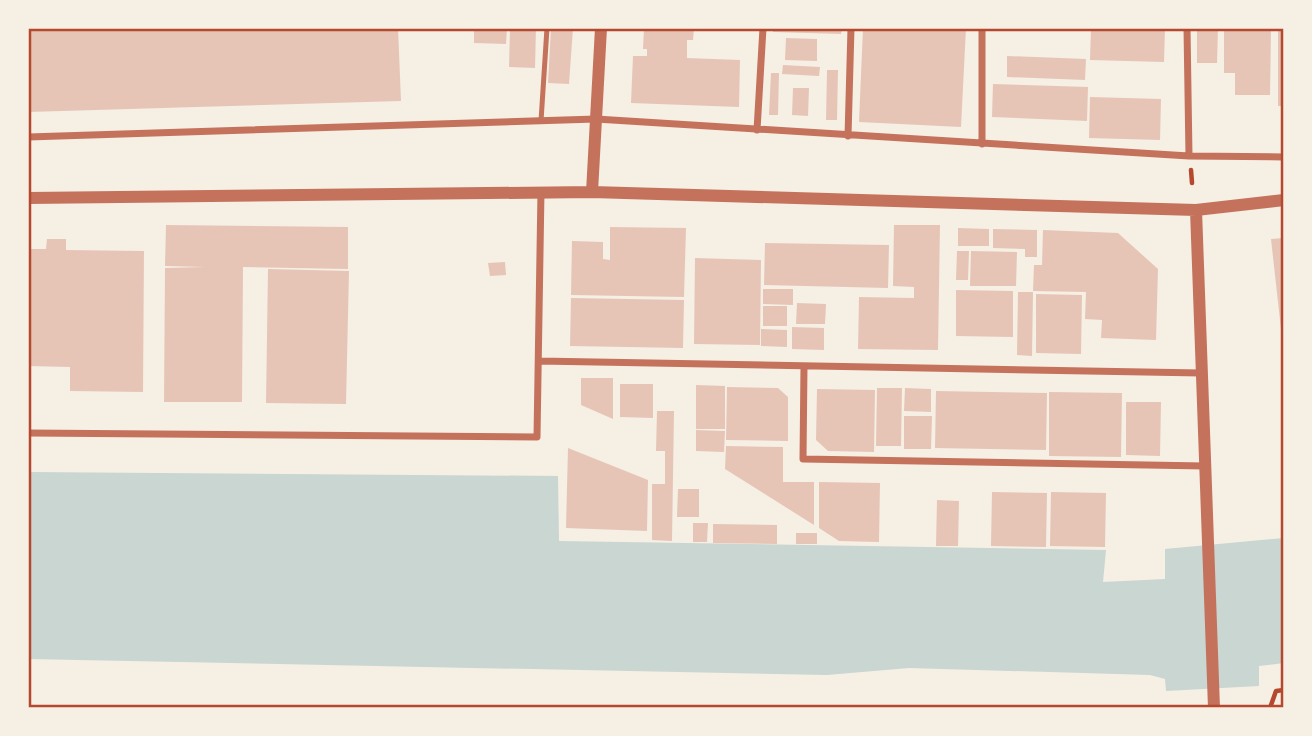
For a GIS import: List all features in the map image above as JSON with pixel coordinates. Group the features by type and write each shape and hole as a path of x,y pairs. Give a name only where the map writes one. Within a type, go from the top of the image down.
{"street":[{"path":"592,191 601,28"},
{"path":"757,130 763,28"},
{"path":"848,136 851,28"},
{"path":"982,28 982,144"},
{"path":"1187,28 1189,156"},
{"path":"28,137 596,119 1189,156 1284,157"},
{"path":"28,432 537,438 541,191"},
{"path":"28,198 592,191 1196,210 1284,200"},
{"path":"1196,210 1213,708"},
{"path":"539,361 1201,373"},
{"path":"804,366 803,458 1205,466"}],"lane":[{"path":"541,121 547,28"}],"path":[{"path":"1270,708 1276,691 1284,690"}],"shaded area":[{"path":"28,472 558,476 559,541 1106,550 1103,582 1165,579 1165,549 1284,538 1284,663 1259,666 1259,686 1166,691 1165,679 1150,675 909,668 827,675 28,659"}],"building":[{"path":"28,28 398,28 401,101 28,112"},
{"path":"474,28 507,28 506,44 474,43"},
{"path":"510,28 536,28 535,68 509,67"},
{"path":"551,28 573,28 569,84 548,83"},
{"path":"644,28 694,28 693,40 687,40 687,58 740,60 739,107 631,103 633,56 647,56 647,49 643,49"},
{"path":"773,28 842,28 841,34 773,32"},
{"path":"863,28 966,28 961,127 859,122"},
{"path":"1091,28 1165,28 1164,62 1090,60"},
{"path":"1197,28 1218,28 1217,63 1197,63"},
{"path":"1224,28 1271,28 1270,95 1235,95 1235,73 1224,73"},
{"path":"1278,28 1284,28 1284,106 1278,106"},
{"path":"786,38 817,39 817,61 785,60"},
{"path":"1007,56 1086,59 1085,80 1007,77"},
{"path":"783,65 820,67 819,76 782,74"},
{"path":"827,70 838,70 837,120 826,120"},
{"path":"771,73 779,73 778,115 769,115"},
{"path":"993,84 1088,87 1087,121 992,117"},
{"path":"793,88 809,88 808,116 792,115"},
{"path":"1090,97 1161,99 1160,140 1089,138"},
{"path":"166,225 348,227 348,269 243,267 242,402 164,402 165,268 205,267 165,266"},
{"path":"894,225 940,225 938,350 858,349 859,297 914,298 914,287 893,286"},
{"path":"610,227 686,228 684,297 571,295 572,241 603,242 603,259 610,260"},
{"path":"958,228 989,229 989,246 958,246"},
{"path":"993,229 1037,230 1037,257 1025,257 1025,249 993,248"},
{"path":"1043,230 1118,233 1158,269 1156,340 1101,338 1102,320 1085,319 1086,292 1033,291 1034,265 1042,265"},
{"path":"1284,238 1284,338 1282,338 1271,239"},
{"path":"47,239 66,239 66,250 144,251 143,392 70,391 70,367 28,366 28,249 46,249"},
{"path":"765,243 889,245 888,288 764,285"},
{"path":"957,251 969,251 968,280 956,280"},
{"path":"971,251 1017,252 1016,286 970,286"},
{"path":"695,258 761,260 760,345 694,344"},
{"path":"505,262 506,275 490,276 488,263"},
{"path":"268,269 349,271 346,404 266,403"},
{"path":"763,289 793,289 793,305 763,304"},
{"path":"956,290 1013,291 1013,337 956,336"},
{"path":"1018,292 1033,292 1032,356 1017,355"},
{"path":"1036,294 1082,295 1081,354 1036,353"},
{"path":"571,298 684,300 683,348 570,346"},
{"path":"797,303 826,304 825,324 796,324"},
{"path":"763,306 787,306 787,326 763,326"},
{"path":"792,327 824,328 824,350 792,349"},
{"path":"761,329 787,330 787,347 761,346"},
{"path":"581,378 613,378 613,419 581,405"},
{"path":"620,384 653,384 653,418 620,417"},
{"path":"696,385 725,386 725,429 696,429"},
{"path":"727,387 778,388 788,397 788,441 726,440"},
{"path":"877,388 902,388 901,446 876,446"},
{"path":"905,388 931,389 931,412 904,411"},
{"path":"817,389 875,390 874,452 828,451 816,440"},
{"path":"936,391 1047,393 1046,450 935,448"},
{"path":"1049,392 1122,393 1121,457 1049,456"},
{"path":"1126,402 1161,402 1160,456 1126,455"},
{"path":"657,411 674,411 672,541 652,540 652,484 665,484 665,451 656,451"},
{"path":"904,416 932,416 931,449 904,449"},
{"path":"696,430 725,431 724,452 696,451"},
{"path":"726,446 783,447 783,482 814,482 814,525 725,469"},
{"path":"568,448 648,480 647,531 566,528"},
{"path":"819,482 880,483 879,542 839,541 819,528"},
{"path":"678,489 699,489 699,517 677,517"},
{"path":"992,492 1047,493 1046,547 991,546"},
{"path":"1051,492 1106,493 1105,547 1050,546"},
{"path":"937,500 959,501 958,546 936,546"},
{"path":"693,523 708,523 707,542 693,542"},
{"path":"713,524 777,525 777,544 713,543"},
{"path":"796,533 817,533 817,544 796,544"}]}
